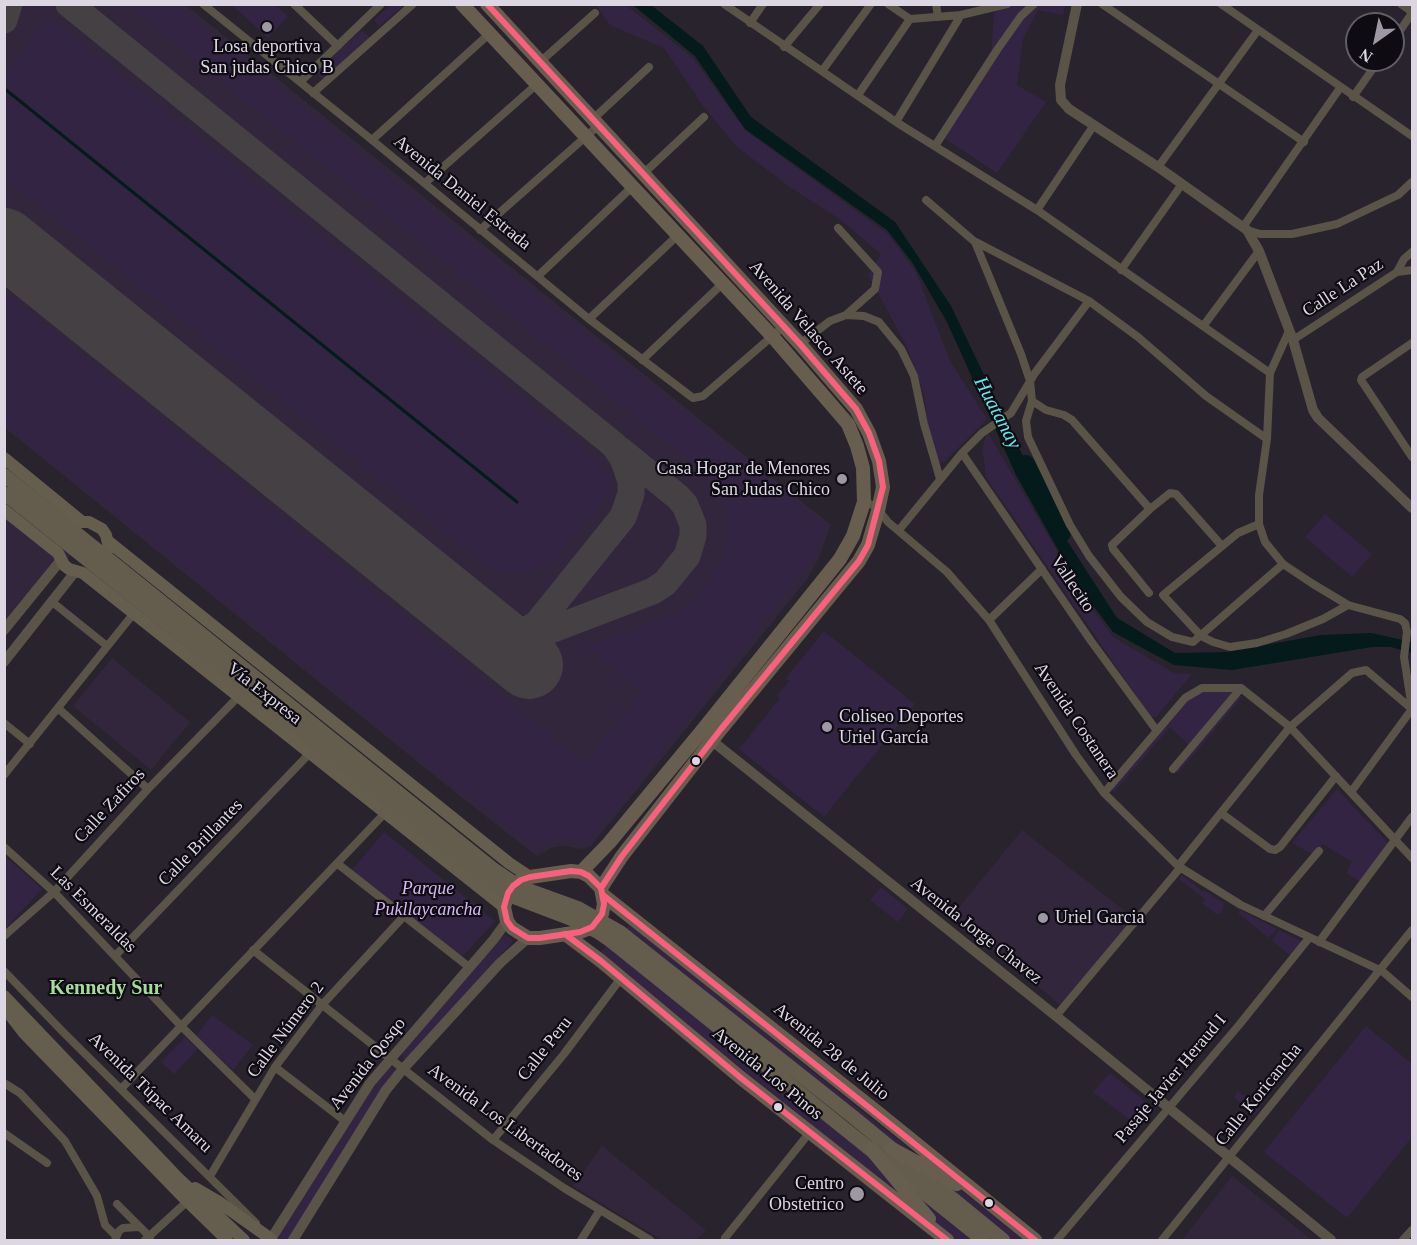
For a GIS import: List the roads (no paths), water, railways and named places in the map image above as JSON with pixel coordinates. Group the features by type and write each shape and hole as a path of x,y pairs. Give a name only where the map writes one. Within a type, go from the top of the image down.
{"highway":[{"name":"Avenida Velasco Astete","path":"462,4 772,336 848,424 863,468 864,502 853,536 840,560 707,736 621,856 602,891"},
{"name":"Avenida Velasco Astete","path":"490,6 784,326 856,409 869,433 879,461 883,487 868,545 859,561 707,736 581,872"},
{"path":"571,871 581,872 596,881 602,891 604,904 598,921 587,930 565,934 528,938 519,934 505,914 508,893 513,886 530,877 571,871"},
{"name":"Avenida 28 de Julio","path":"602,891 1035,1240"},
{"name":"Avenida Los Pinos","path":"565,934 946,1240"},
{"path":"871,1149 946,1240"},
{"path":"892,1149 980,1196"},
{"path":"1008,1219 1027,1240"}],"main road":[{"path":"4,458 81,521 63,531 59,556"},
{"name":"Vía Expresa","path":"4,475 63,531 490,874"},
{"name":"Vía Expresa","path":"4,493 63,531"},
{"name":"Vía Expresa","path":"4,510 59,556 64,565 79,572 239,696 385,813 505,914"},
{"name":"Vía Expresa","path":"81,521 96,524 102,529 109,542 509,863 530,877"},
{"path":"79,572 103,563 109,542"},
{"name":"Avenida 28 de Julio","path":"490,874 578,908 892,1149 1003,1240"},
{"name":"Avenida 28 de Julio","path":"616,937 983,1240"},
{"path":"4,985 45,1038"},
{"name":"Avenida Túpac Amaru","path":"4,996 194,1196"},
{"path":"4,1007 24,1033"},
{"path":"4,1013 194,1196 243,1240"},
{"path":"194,1196 272,1240"},
{"path":"194,1196 227,1240"}],"street":[{"name":"Avenida Daniel Estrada","path":"203,4 589,319 693,398 703,396 772,336"},
{"path":"211,12 218,4"},
{"path":"300,82 381,4"},
{"path":"313,93 413,4"},
{"path":"724,4 896,122 1037,210 1270,373"},
{"path":"750,23 763,4"},
{"path":"784,47 820,4"},
{"path":"822,71 871,4"},
{"path":"888,4 910,19 961,15 978,8 1007,4"},
{"path":"936,4 938,17"},
{"path":"935,146 997,50 1021,16 1034,4"},
{"path":"1077,4 1060,94 1065,105 1245,229 1260,234 1292,234 1337,224 1398,195 1413,182"},
{"path":"1102,4 1304,142"},
{"path":"1221,4 1353,97 1413,136"},
{"path":"1401,4 1413,13"},
{"path":"297,5 338,46"},
{"path":"540,62 595,13"},
{"path":"896,122 961,15"},
{"path":"858,95 910,19"},
{"path":"1158,167 1258,30"},
{"path":"372,140 489,34"},
{"path":"480,230 585,137 596,122 649,67"},
{"path":"1353,97 1371,72"},
{"path":"425,183 536,85"},
{"path":"1245,229 1340,88"},
{"path":"644,173 704,117"},
{"path":"1037,210 1094,125"},
{"path":"1120,270 1182,184"},
{"path":"538,276 632,187"},
{"path":"926,200 975,242 1089,301 1138,337 1206,396 1267,439"},
{"path":"800,344 830,321 846,315 875,289 878,272 838,228"},
{"path":"1245,229 1259,251 1291,335 1313,410 1318,418 1413,508"},
{"path":"589,319 677,236"},
{"path":"975,242 1030,381 1032,401 1026,421 1028,437 1070,525 1089,556 1121,597 1147,622 1172,637 1193,642 1283,564"},
{"path":"1204,325 1259,251"},
{"path":"1396,272 1407,256 1413,252"},
{"name":"Calle La Paz","path":"1291,335 1396,272 1413,270"},
{"path":"642,360 722,284"},
{"path":"899,531 962,453 982,433 1011,413 1030,381 1089,301"},
{"path":"846,315 864,316 879,322 901,349 914,376 924,424 940,479"},
{"path":"772,336 784,326"},
{"path":"1291,335 1270,373 1267,439 1259,495 1258,524 1268,549 1283,564 1348,605 1400,619 1405,623 1407,632 1404,657 1412,709 1351,792"},
{"path":"1413,343 1362,377 1361,380 1413,457"},
{"path":"1032,401 1046,410 1072,420 1150,508"},
{"name":"Vallecito","path":"962,453 1091,641 1157,731"},
{"path":"1149,593 1112,545 1150,508 1170,493 1174,493 1222,546"},
{"name":"Avenida Costanera","path":"864,502 870,503 947,572 989,620 1076,755 1104,793 1179,867 1241,905 1382,970 1413,997"},
{"path":"1258,524 1238,533 1163,595 1201,636 1230,647 1257,643 1323,619 1348,605"},
{"path":"4,630 59,556"},
{"path":"989,620 1042,569"},
{"path":"4,662 51,601 79,572"},
{"path":"51,601 107,646"},
{"path":"4,775 134,614"},
{"path":"1056,1016 1179,867 1290,727 1352,673 1366,670 1412,709"},
{"path":"1104,793 1185,698 1202,688 1241,688 1290,727 1413,858"},
{"path":"1173,769 1241,688"},
{"name":"Calle Zafiros","path":"4,936 54,892 148,789 239,696"},
{"path":"58,709 148,789"},
{"path":"4,723 30,744"},
{"name":"Avenida Jorge Chavez","path":"707,736 1331,1240"},
{"name":"Calle Brillantes","path":"116,956 310,753"},
{"path":"1221,813 1270,849 1275,850 1280,847 1336,776"},
{"path":"121,1089 385,813"},
{"path":"1319,942 1413,817"},
{"name":"Las Esmeraldas","path":"4,847 54,892 181,1026 255,1099"},
{"path":"1264,916 1319,851"},
{"path":"338,864 469,967"},
{"name":"Avenida Qosqo","path":"272,1240 370,1083 494,939 505,914"},
{"name":"Calle Número 2","path":"210,1176 275,1067 322,1005 404,916"},
{"name":"Calle Koricancha","path":"1162,1240 1413,930"},
{"name":"Avenida Qosqo","path":"293,1240 386,1090 500,963 528,938"},
{"name":"Pasaje Javier Heraud I","path":"1057,1240 1239,1025 1309,938"},
{"name":"Avenida Los Libertadores","path":"253,950 493,1140 525,1163 650,1240"},
{"name":"Avenida Túpac Amaru","path":"4,971 272,1240"},
{"name":"Calle Peru","path":"493,1140 564,1054 621,978"},
{"path":"275,1067 345,1121"},
{"path":"4,1083 20,1093 65,1141 97,1196 105,1225 115,1238 123,1228 139,1227"},
{"path":"725,1238 810,1132"},
{"path":"4,1133 46,1163"},
{"path":"117,1204 147,1238 194,1196"},
{"path":"581,1240 600,1210"},
{"path":"1403,1240 1413,1230"}],"water":[{"path":"633,5 651,5 703,46 751,117 895,222 951,306 1040,492 1064,536 1117,618 1175,653 1227,652 1321,635 1371,633 1412,642 1412,653 1391,647 1372,647 1232,670 1174,665 1113,632 1079,587 1016,475 947,322 912,262 887,230 745,129 695,56"}],"waterway":[{"path":"5,89 517,502"},
{"name":"Huatanay","path":"1026,464 1062,533"}],"place":[{"name":"Losa deportiva San judas Chico B","path":"267,27"},
{"name":"Casa Hogar de Menores San Judas Chico","path":"842,479"},
{"name":"Coliseo Deportes Uriel García","path":"827,727"},
{"name":"Uriel Garcia","path":"1043,918"},
{"name":"Centro Obstetrico","path":"857,1194"}],"district":[{"name":"Kennedy Sur","path":"106,989"}],"park label":[{"name":"Parque Pukllaycancha","path":"428,899"}]}
